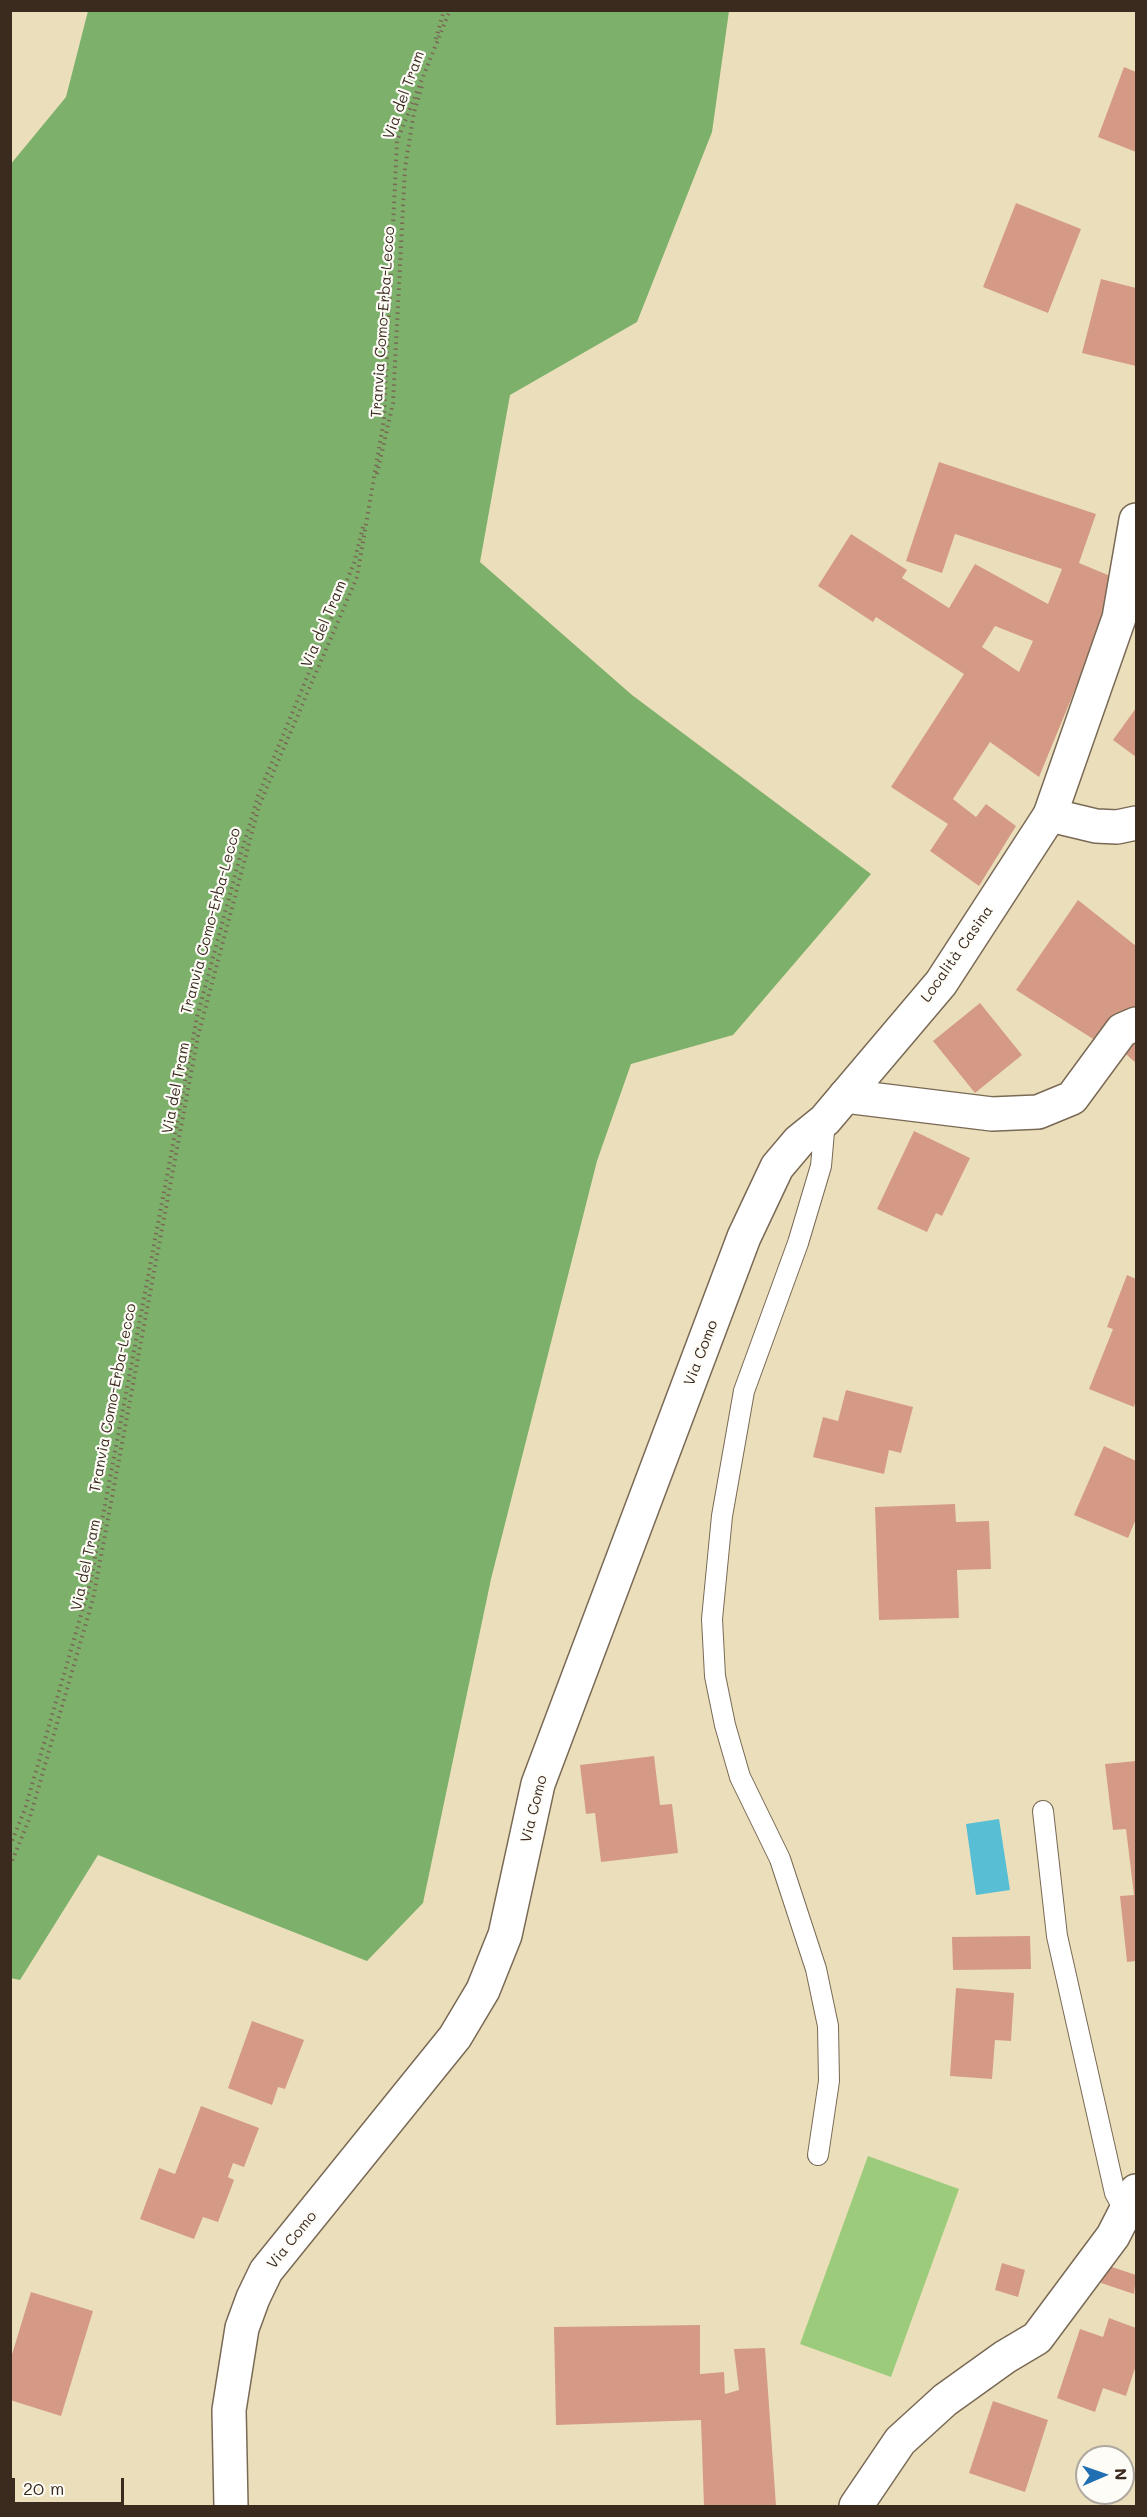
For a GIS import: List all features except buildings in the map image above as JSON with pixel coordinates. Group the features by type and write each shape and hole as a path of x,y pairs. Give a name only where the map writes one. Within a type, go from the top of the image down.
{"street":[{"name":"Località Casina","path":"835,1108 940,983 1050,815 1119,618 1137,520"},
{"path":"1050,815 1096,826 1117,827 1137,823"},
{"path":"835,1108 992,1114 1038,1112 1072,1098 1122,1030 1137,1024"},
{"name":"Via Como","path":"231,2506 229,2410 242,2328 253,2298 266,2271 455,2037 483,1990 506,1935 538,1784 744,1237 777,1167 798,1141 835,1108"},
{"path":"856,2506 900,2441 945,2400 1005,2357 1037,2338 1113,2236 1131,2202"}],"lane":[{"path":"818,2155 829,2081 828,2026 816,1969 780,1859 740,1777 725,1725 715,1676 712,1619 722,1516 744,1391 801,1232 821,1166 835,1108"},
{"path":"1043,1811 1057,1936 1115,2193 1131,2202"}],"path":[{"name":"Tranvia Como-Erba-Lecco","path":"10,1846 25,1809 90,1584 197,1017 258,796 354,563 383,451 393,404 405,168 414,112 444,10"},
{"name":"Via del Tram","path":"10,1866 30,1817 93,1599 198,1036 256,818 357,577 384,419 397,141 450,10"}],"green space":[{"path":"88,11 729,11 712,132 637,322 510,395 480,562 632,695 871,874 733,1035 631,1064 597,1161 491,1579 423,1903 367,1961 98,1855 20,1980 10,1978 10,165 66,97"},
{"path":"868,2156 959,2189 891,2377 800,2344"}],"water":[{"path":"999,1819 1010,1890 976,1895 966,1824"}]}
